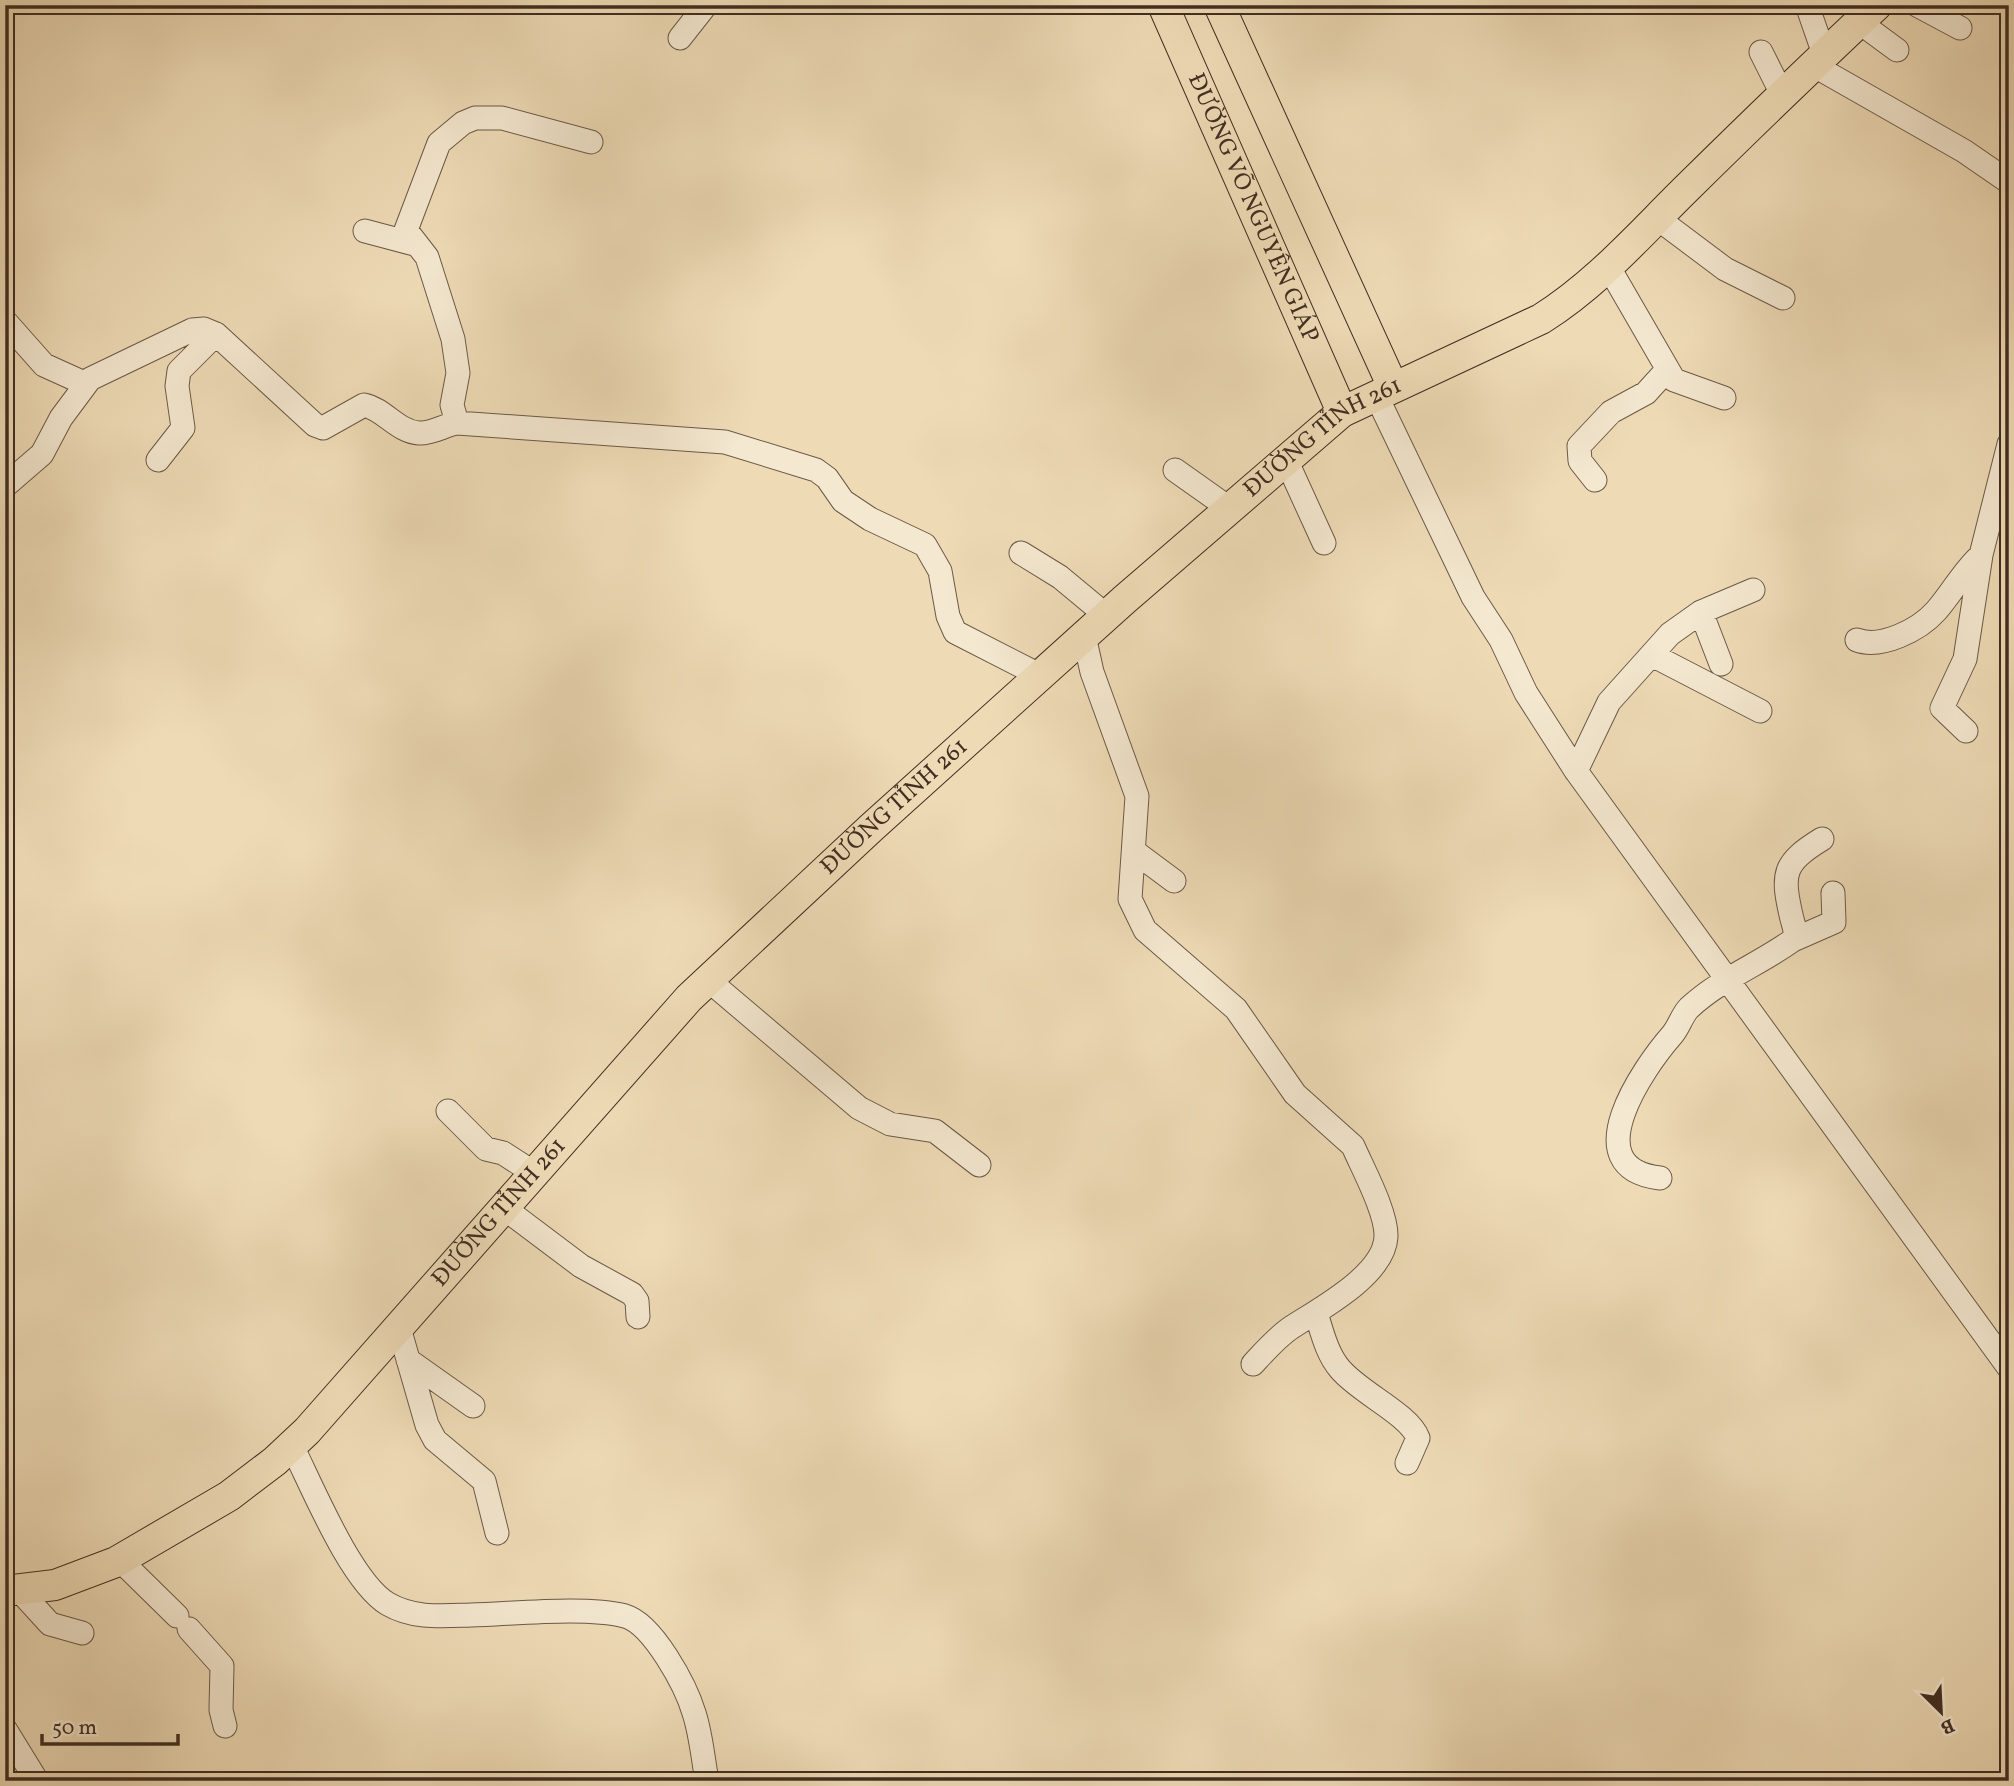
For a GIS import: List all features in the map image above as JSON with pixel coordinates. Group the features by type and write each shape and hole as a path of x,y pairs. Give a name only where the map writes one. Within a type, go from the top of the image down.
{"main road":[{"name":"ĐƯỜNG VÕ NGUYÊN GIÁP","path":"1163,5 1342,412"},
{"path":"1219,5 1385,391"},
{"name":"ĐƯỜNG TỈNH 261","path":"12,1590 77,1579 120,1560 229,1496 292,1446 707,979 1084,636 1342,412 1541,319 1568,302 1868,13"}],"street":[{"path":"680,38 706,5"},
{"path":"1807,5 1819,60 1964,151 2009,183"},
{"path":"1917,5 1961,28"},
{"path":"1868,13 1897,50"},
{"path":"1761,52 1782,94"},
{"path":"457,423 452,405 458,373 453,339 427,257 414,244 406,227 439,143 463,123 475,118 502,118 591,142"},
{"path":"1657,218 1725,269 1783,298"},
{"path":"365,231 414,244"},
{"path":"1608,266 1666,371 1674,380 1724,398"},
{"path":"5,321 44,365 86,384"},
{"path":"5,486 42,454 57,423 86,384 101,372 192,330 205,329 216,334 315,425 323,428 364,405 373,407 406,430 419,433 457,423 725,442 816,470 827,478 843,501 929,550 940,570 947,616 955,632 1041,676"},
{"path":"158,460 183,428 177,386 179,371 216,334"},
{"path":"1595,480 1580,461 1579,446 1611,412 1646,393 1666,371"},
{"path":"1385,391 1473,597 1501,640 1526,693 1576,771 2009,1368"},
{"path":"1966,731 1942,708 1965,659 1981,555 2009,444"},
{"path":"1287,461 1324,544"},
{"path":"1175,470 1230,509"},
{"path":"1021,553 1060,577 1107,616"},
{"path":"1857,640 1876,645 1885,642 1934,613 1970,565 1981,555"},
{"path":"1576,771 1609,702 1670,634 1701,612 1753,590"},
{"path":"1701,612 1721,664"},
{"path":"1084,636 1092,672 1137,796 1130,899 1136,916 1145,930 1236,1009 1295,1094 1346,1136 1353,1146 1385,1225 1386,1239 1382,1252 1350,1291 1291,1328 1252,1364"},
{"path":"1652,655 1760,711"},
{"path":"1793,940 1796,932 1788,898 1788,869 1793,859 1822,839"},
{"path":"1135,852 1174,881"},
{"path":"1660,1178 1643,1173 1622,1155 1619,1138 1622,1112 1644,1069 1674,1033 1687,1009 1728,979 1793,940 1834,922 1833,893"},
{"path":"707,979 859,1108 890,1124 935,1130 979,1165"},
{"path":"448,1111 486,1149 503,1153 534,1173"},
{"path":"503,1208 581,1266 632,1294 636,1301 638,1317"},
{"path":"1316,1313 1333,1359 1341,1371 1382,1405 1409,1423 1415,1431 1418,1438 1407,1463"},
{"path":"399,1328 427,1425 435,1440 484,1481 497,1533"},
{"path":"408,1360 473,1406"},
{"path":"292,1446 342,1546 366,1583 387,1603 422,1616 592,1613 625,1616 642,1624 663,1651 694,1713 707,1781"},
{"path":"120,1560 222,1666 221,1710 225,1726"},
{"path":"12,1590 50,1624 82,1633"},
{"path":"6,1731 37,1781"}]}
